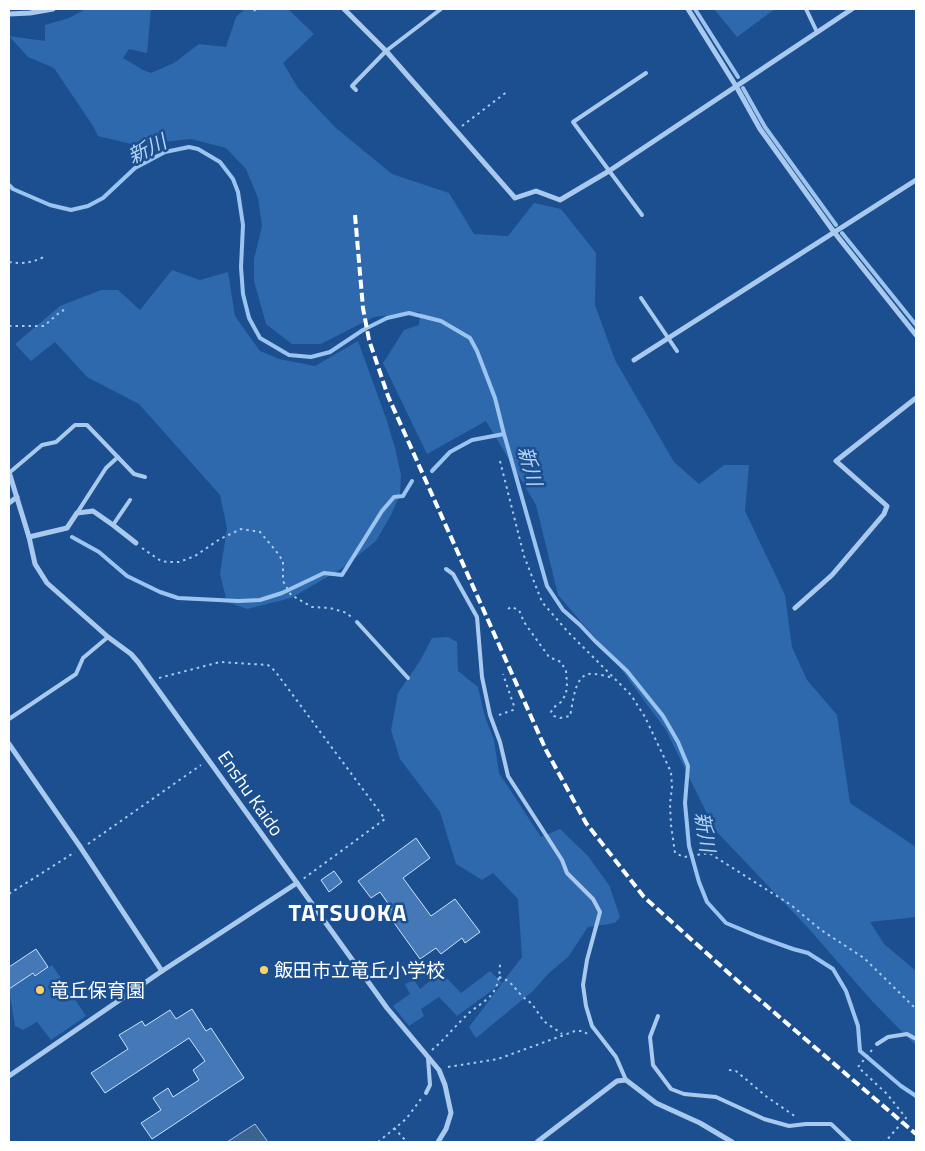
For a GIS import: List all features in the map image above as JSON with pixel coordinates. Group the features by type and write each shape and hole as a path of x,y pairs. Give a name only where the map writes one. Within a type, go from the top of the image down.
{"street":[{"path":"9,14 54,9"},
{"path":"344,9 386,51 515,198 536,191 560,200 609,171 852,9"},
{"path":"688,9 736,86 760,129 834,232 916,335"},
{"path":"634,360 916,180"},
{"path":"795,608 832,575 884,514 887,506 836,461 916,398"},
{"name":"Enshu Kaido","path":"9,472 29,537 35,564 47,583 108,637 131,654 152,680 386,1008 439,1070 445,1084 451,1113 446,1129 438,1142"},
{"path":"9,503 17,497"},
{"path":"29,537 67,528 77,513 93,511 136,543"},
{"path":"9,744 81,848 162,971"},
{"path":"9,1076 162,971 297,883"},
{"path":"537,1142 617,1081 626,1080 656,1104 700,1123 732,1142"}],"lane":[{"path":"356,90 352,86 386,51 441,9"},
{"path":"806,9 817,32"},
{"path":"642,216 573,122 646,73"},
{"path":"641,298 677,351"},
{"path":"9,472 42,445 56,442 76,424 87,425 134,474 145,477"},
{"path":"77,513 106,468 118,457"},
{"path":"113,525 130,500"},
{"path":"446,569 453,574 477,617 482,677 490,715 500,742 508,776 562,860 567,874 593,899 600,912 587,960 583,985 586,1006 592,1026 616,1056 626,1080"},
{"path":"357,622 408,678"},
{"path":"9,719 76,674 83,658 108,637"},
{"path":"658,1016 650,1036 653,1065 671,1089 684,1094 716,1097 764,1119 789,1126 831,1124 850,1142"},
{"path":"877,1044 888,1036 907,1034 916,1038"},
{"path":"426,1093 430,1085 428,1058"}],"path":[{"path":"456,131 508,91"},
{"path":"9,262 22,264 34,262 44,257"},
{"path":"9,326 44,326 64,310"},
{"path":"500,461 524,556 542,602 568,632 631,696 645,716 671,772 670,804 675,853 684,857 709,853 791,905 821,930 864,958 916,1009"},
{"path":"136,543 161,561 179,562 195,556 220,539 242,529 260,532 283,560 283,581 291,595 312,607 330,608 347,613 357,622"},
{"path":"508,609 511,606 519,610 524,622 548,657 561,662 566,671 566,694 561,702 553,708 551,712 554,716 560,718 570,716 575,690 579,680 584,675 591,674 613,678"},
{"path":"152,680 220,662 268,665 275,671 385,819 297,883"},
{"path":"492,721 497,715 512,710 514,706 503,674"},
{"path":"9,894 81,848 209,760"},
{"path":"430,1051 441,1043 468,1014 492,995 498,983 500,961"},
{"path":"499,977 506,979 512,984 521,996 530,1002 545,1022 563,1035"},
{"path":"439,1070 498,1059 575,1031 583,1032 591,1037"},
{"path":"871,1050 858,1067 887,1094 906,1118 885,1142"},
{"path":"729,1070 736,1071 806,1124"},
{"path":"378,1142 406,1119 426,1093"},
{"path":"394,1128 407,1142"}],"shaded area":[{"path":"86,9 151,9 147,53 129,49 123,58 151,73 174,63 199,44 226,47 236,17 245,9 288,9 314,34 283,63 298,88 336,128 392,174 449,193 474,234 508,236 534,203 561,209 596,253 595,305 615,360 674,462 699,484 724,465 749,465 745,511 785,595 792,647 807,680 837,715 850,803 916,847 916,917 870,922 884,944 916,971 916,1046 872,1001 809,929 715,830 666,730 615,661 558,595 536,505 486,421 427,454 383,363 404,330 419,325 420,312 374,317 321,344 292,344 266,324 254,281 254,259 262,226 258,198 246,169 226,148 191,139 135,145 98,136 54,68 28,57 9,36 45,41 45,25 69,18"},
{"path":"714,9 775,9 737,37"},
{"path":"172,270 200,280 228,272 235,316 260,351 279,359 315,366 358,341 395,448 401,475 400,494 391,515 376,541 341,569 291,598 247,609 227,602 220,574 227,528 220,495 139,404 87,377 55,342 31,361 15,344 60,306 101,290 118,290 140,310"},
{"path":"448,637 457,642 458,671 478,687 485,717 494,740 499,773 541,837 560,829 588,856 609,885 620,917 615,923 588,927 568,957 549,973 533,991 476,1038 469,1027 522,957 518,899 493,873 482,880 456,864 440,812 400,759 391,730 398,693 420,661 432,638"},
{"name":"竜丘保育園","path":"52,965 86,1016 51,1040 37,1022 23,1030 15,1026 9,989 32,974 35,977"},
{"path":"490,971 502,983 457,1016 439,997 421,1009 424,1016 409,1026 393,1006 410,994 405,984 414,980 420,989 441,972 461,993"},
{"path":"255,1124 268,1142 227,1142"}],"building":[{"path":"416,838 430,858 403,878 431,916 455,899 480,932 465,943 462,938 441,954 436,948 420,959 387,913 392,909 380,892 371,898 358,881"},
{"path":"334,871 342,882 329,892 321,880"},
{"path":"36,949 48,967 35,976 33,973 9,989 9,967"},
{"path":"192,1009 206,1031 211,1028 244,1078 152,1139 141,1123 161,1110 153,1098 168,1088 173,1097 199,1080 193,1070 205,1061 189,1038 105,1093 91,1073 128,1049 119,1035 142,1021 145,1026 170,1010 176,1019"}],"waterway":[{"path":"695,9 738,77"},
{"path":"743,88 765,127 836,225"},
{"name":"新川","path":"9,185 13,189 50,205 71,210 88,206 103,198 135,168 165,152 189,147 198,149 220,162 233,179 238,192 243,225 241,267 243,294 249,318 260,338 289,355 311,357 330,352 363,330 387,318 409,313 441,321 470,338 495,398 547,586 563,610 627,671 663,716 678,742 688,766 685,803 689,846 707,902 726,923 757,936 808,953 833,969 846,991 858,1026 860,1051 901,1086 916,1096"},
{"path":"842,233 916,325"},
{"path":"432,471 450,452 472,440 504,434"},
{"path":"72,537 99,552 127,576 160,592 178,598 238,601 260,600 282,593 324,573 342,575 382,511 394,497 403,496 412,481"}],"railway":[{"path":"355,215 363,308 369,340 388,396 546,750 586,823 644,897 741,984 916,1134"}],"place":[{"name":"飯田市立竜丘小学校","path":"264,970"},
{"name":"竜丘保育園","path":"40,990"}],"district":[{"name":"TATSUOKA","path":"348,913"}]}
